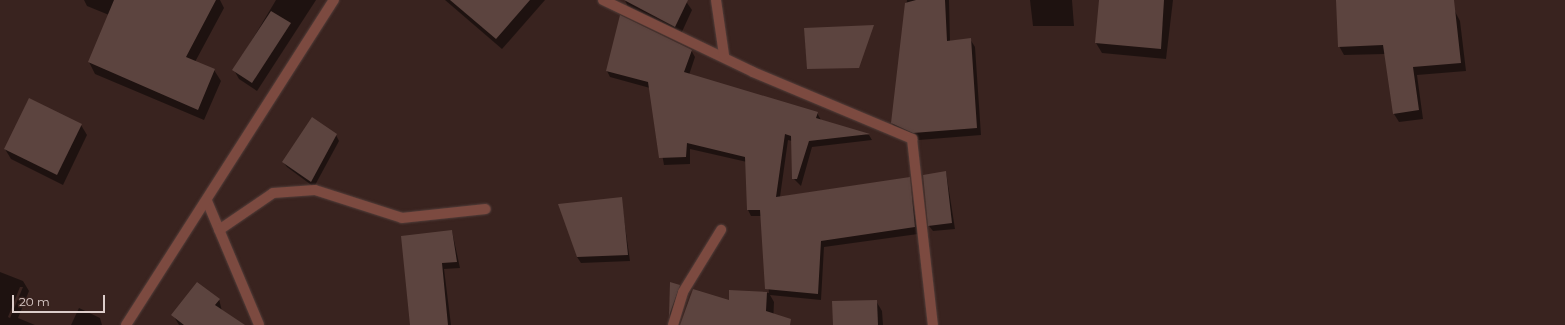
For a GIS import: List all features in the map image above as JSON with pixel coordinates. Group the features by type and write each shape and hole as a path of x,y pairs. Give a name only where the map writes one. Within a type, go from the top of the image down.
{"street":[{"path":"126,325 207,201 334,0"},
{"path":"603,0 724,55 753,72 912,139 933,325"},
{"path":"716,0 724,55"},
{"path":"219,230 273,193 315,190 402,218 486,209"},
{"path":"207,201 259,325"},
{"path":"673,325 683,292 721,230"}],"building":[{"path":"114,0 216,0 186,57 215,69 198,110 88,62"},
{"path":"450,0 530,0 496,39"},
{"path":"624,0 688,0 675,27"},
{"path":"916,0 945,0 947,41 971,38 977,128 913,133 891,123 905,3"},
{"path":"1099,0 1164,0 1161,49 1095,43"},
{"path":"1336,0 1454,0 1461,63 1413,67 1419,110 1393,114 1383,45 1338,47"},
{"path":"271,11 291,23 252,83 232,70"},
{"path":"620,15 692,50 684,72 818,112 816,118 870,134 809,141 797,179 792,179 791,136 785,134 776,197 910,177 915,227 821,241 818,294 765,289 760,210 747,210 745,157 687,143 686,157 659,158 648,82 606,71"},
{"path":"874,25 859,68 807,69 804,28"},
{"path":"29,98 82,124 57,175 4,149"},
{"path":"312,117 337,134 311,182 282,162"},
{"path":"946,171 952,223 928,226 923,175"},
{"path":"622,197 628,255 577,257 558,204"},
{"path":"452,230 457,262 442,263 448,325 410,325 401,236"},
{"path":"197,282 220,299 215,305 245,325 184,325 171,315"},
{"path":"670,282 680,285 669,316"},
{"path":"693,289 729,300 729,290 767,292 766,311 791,319 790,325 680,325"},
{"path":"877,300 878,325 833,325 832,301"}]}
